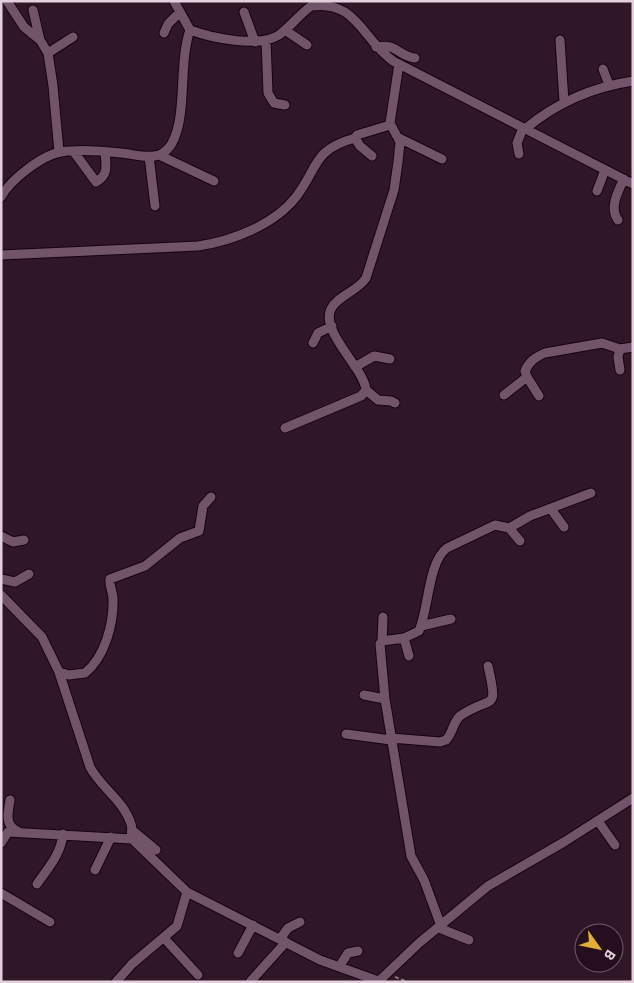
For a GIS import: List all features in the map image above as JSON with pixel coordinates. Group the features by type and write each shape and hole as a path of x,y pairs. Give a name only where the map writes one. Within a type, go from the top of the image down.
{"street":[{"path":"8,1 24,28 40,40"},
{"path":"174,1 190,30 230,39 256,42 266,40 285,30 310,4 329,4 346,9 376,47 398,64 633,184"},
{"path":"33,10 40,40 48,53 52,70 59,152"},
{"path":"164,33 168,24 180,12"},
{"path":"244,12 256,42"},
{"path":"154,155 169,148 174,138 179,120 185,44 190,30"},
{"path":"285,30 307,45"},
{"path":"48,53 73,37"},
{"path":"266,40 268,93 274,103 285,105"},
{"path":"560,40 564,102"},
{"path":"376,47 392,46 405,56 416,58"},
{"path":"398,64 390,126 399,138 442,159"},
{"path":"603,69 609,86"},
{"path":"519,154 517,143 524,129 543,115 564,102 609,86 633,81"},
{"path":"1,255 198,246 222,242 236,237 282,211 296,197 325,151 336,143 390,126"},
{"path":"355,138 360,146 372,156"},
{"path":"395,403 378,400 366,390 332,326 330,316 332,307 362,284 372,264 394,190 399,138"},
{"path":"1,197 12,182 26,170 59,152 154,155 214,181"},
{"path":"74,152 96,182 103,178 106,172 105,152"},
{"path":"154,155 155,206"},
{"path":"597,191 605,170"},
{"path":"618,220 614,211 616,195 624,179"},
{"path":"313,343 318,333 332,326"},
{"path":"539,396 527,377 527,366 532,360 545,353 602,343 620,348 633,347"},
{"path":"620,348 618,357 620,370"},
{"path":"355,367 374,356 390,359"},
{"path":"504,396 527,377"},
{"path":"285,428 361,396 366,390"},
{"path":"509,528 530,516 591,493"},
{"path":"59,672 69,675 85,673 98,658 107,639 112,616 114,596 110,579 145,566 180,538 200,531 204,506 211,497"},
{"path":"551,509 564,527"},
{"path":"382,641 417,634 421,626 434,564 441,552 495,525 509,528 520,542"},
{"path":"1,536 13,542 24,540"},
{"path":"1,579 15,582 29,574"},
{"path":"1,595 42,637 59,672 90,766 96,777 119,802 132,834 187,892 320,960 380,981 386,973 502,877 598,821 633,798"},
{"path":"383,617 382,641 380,644 385,699 411,856 424,880 440,927 469,940"},
{"path":"421,626 451,619"},
{"path":"404,638 409,656"},
{"path":"346,734 440,742 446,740 451,735 458,718 489,704 493,699 494,692 488,666"},
{"path":"364,695 385,699"},
{"path":"10,800 7,818 11,827 21,833"},
{"path":"598,821 615,845"},
{"path":"1,843 5,831 111,837 132,834 156,850"},
{"path":"37,884 57,855 62,844 63,834"},
{"path":"95,870 111,837"},
{"path":"116,982 132,964 179,923 187,892"},
{"path":"1,893 50,922"},
{"path":"250,982 283,940 288,928 300,922"},
{"path":"238,953 252,925"},
{"path":"164,938 198,976"},
{"path":"339,967 348,953 358,951"}],"path":[{"path":"386,973 408,982"}]}
